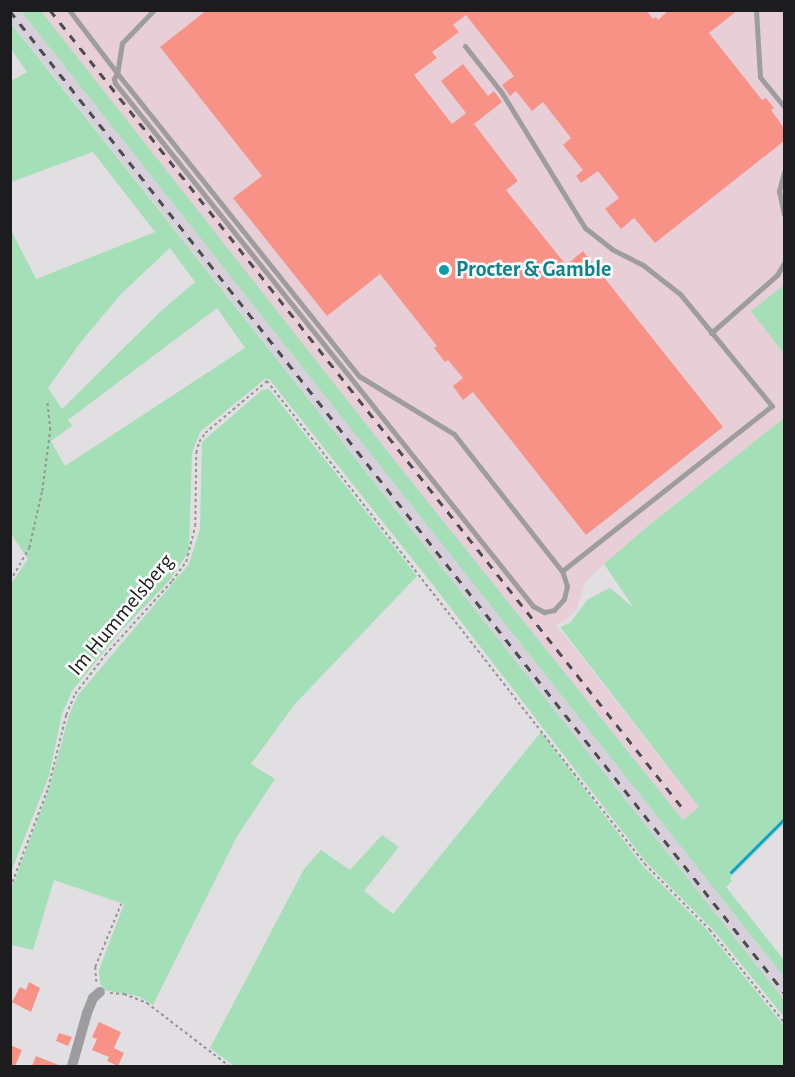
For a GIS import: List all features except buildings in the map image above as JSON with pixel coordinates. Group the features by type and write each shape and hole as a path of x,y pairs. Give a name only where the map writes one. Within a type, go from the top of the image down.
{"street":[{"path":"72,1066 87,1013 93,998 100,992"}],"lane":[{"path":"69,10 117,73 359,376 454,434 562,572 567,586 564,599 554,610 544,612 533,606 115,83 114,79 117,73 122,43 154,10"},
{"path":"756,10 760,77 784,107"},
{"path":"465,46 502,93 585,228 612,249 644,266 680,294 772,406 562,572"},
{"path":"784,172 779,191 784,214"},
{"path":"711,333 777,275 784,262"}],"path":[{"name":"Im Hummelsberg","path":"10,888 48,788 66,715 75,694 105,655 172,581 186,562 195,526 196,453 199,442 205,433 267,381 645,864 710,930 784,1022"},
{"path":"10,581 28,548 42,491 50,430 47,400"},
{"path":"121,904 95,967 95,980 100,992 124,994 147,1004 229,1066"}],"shaded area":[{"path":"11,11 21,11 784,977 784,1000 11,22"},
{"path":"41,11 784,11 784,285 751,311 784,354 784,418 604,564 585,582 577,609 567,619 556,625 699,807 683,820 396,462"}],"green space":[{"path":"21,11 41,11 396,462 683,820 699,807 560,627 570,623 588,599 610,588 634,608 604,564 784,418 784,824 730,878 732,881 726,887 784,960 784,977"},
{"path":"10,22 784,1000 784,1017 716,933 646,862 433,585 269,379 265,379 200,432 192,453 189,551 169,581 120,632 72,691 62,714 49,776 11,872 11,584 28,559 11,534 11,230 36,279 155,232 93,152 11,182 11,81 27,72 11,49","holes":["170,248 195,282 161,311 62,409 48,388 80,343 120,295","217,308 245,348 65,466 51,441 72,426 68,420"]},
{"path":"784,285 784,354 751,311"},
{"path":"269,389 417,576 295,704 251,764 275,779 236,838 153,1005 138,996 104,990 100,983 99,970 124,904 54,880 33,950 11,945 10,892 49,789 69,715 78,695 189,564 200,529 202,442 262,390"},
{"path":"541,732 643,866 706,929 784,1026 784,1066 234,1066 210,1048 304,869 321,850 350,870 382,835 399,847 364,891 393,914"}],"waterway":[{"path":"731,872 784,819"}],"railway":[{"path":"50,10 684,810"},
{"path":"10,11 784,992"}],"place":[{"name":"Procter & Gamble","path":"444,270"}]}
